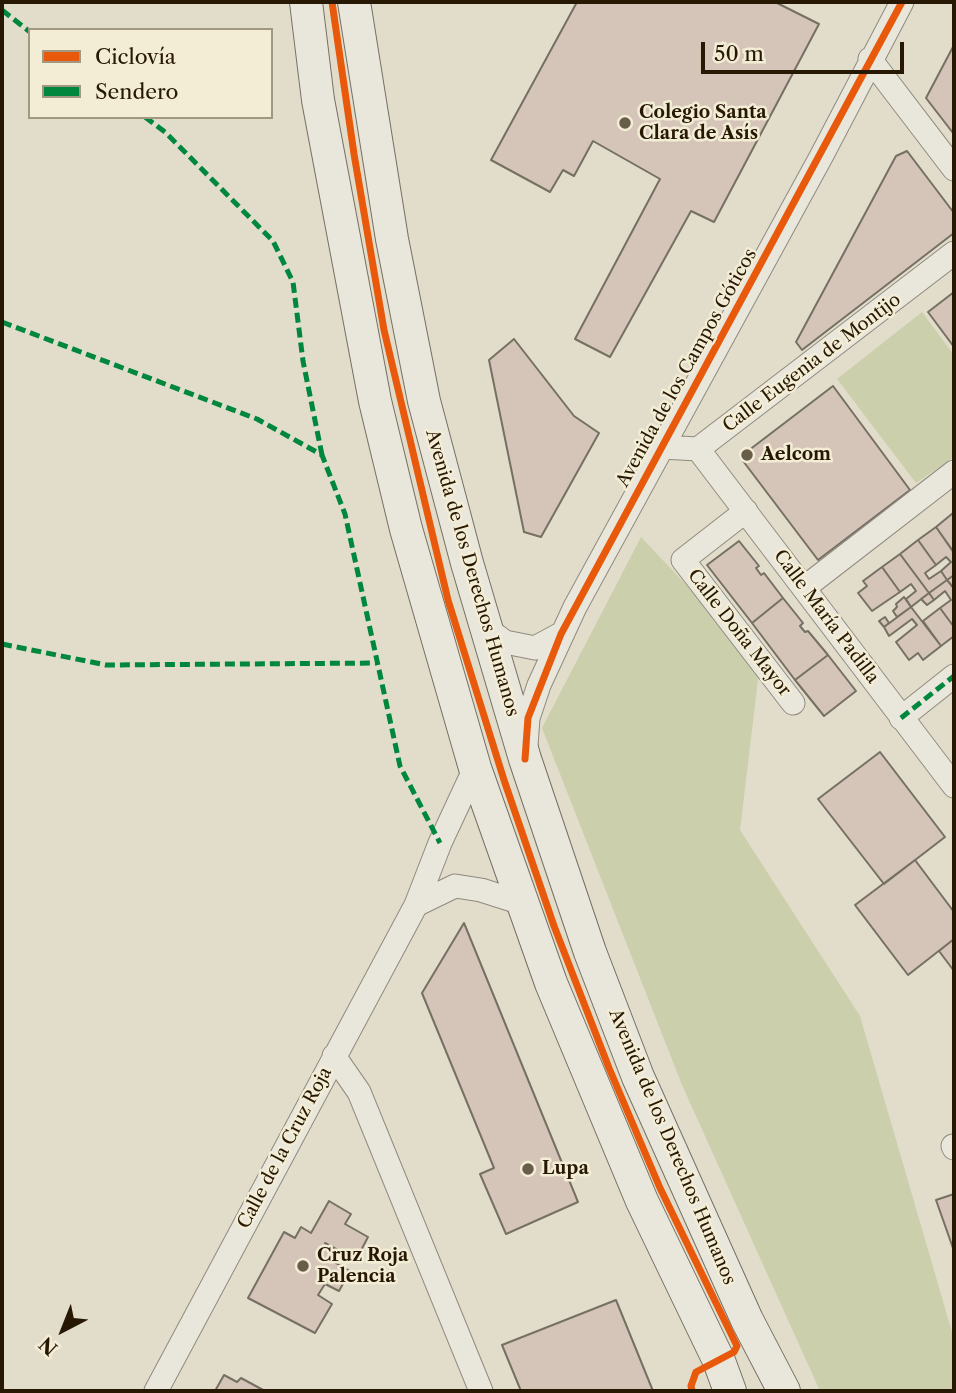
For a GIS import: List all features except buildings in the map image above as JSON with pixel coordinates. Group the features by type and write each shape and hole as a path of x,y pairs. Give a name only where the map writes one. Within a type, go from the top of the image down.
{"main road":[{"path":"306,2 318,100 375,401 406,529 475,768 551,983 636,1188 719,1361 730,1391"},
{"name":"Avenida de los Derechos Humanos","path":"354,2 392,239 424,401 525,759 590,951 638,1077 747,1320 784,1391"}],"street":[{"name":"Avenida de los Campos Góticos","path":"525,759 528,718 561,634 822,155 902,2"},
{"path":"870,59 954,169"},
{"name":"Calle Eugenia de Montijo","path":"698,449 954,253"},
{"path":"662,447 698,449"},
{"name":"Calle María Padilla","path":"698,449 954,786"},
{"path":"804,587 954,472"},
{"name":"Calle Doña Mayor","path":"746,510 683,560 793,703"},
{"path":"486,628 505,642 535,648 561,634"},
{"path":"901,718 954,676"},
{"name":"Calle de la Cruz Roja","path":"156,1391 416,905 475,768"},
{"path":"416,905 455,886 481,890 522,903"},
{"path":"334,1056 359,1092 481,1391"}],"green space":[{"path":"922,312 954,355 954,457 916,483 837,379"},
{"path":"641,537 760,663 740,830 860,1016 954,1339 954,1391 820,1391 682,1085 542,728"}],"marked path":[{"path":"2,10 28,30"},
{"path":"148,119 165,132 273,241 293,282 303,361 322,455"},
{"path":"2,322 257,419 322,455 345,514 400,766 440,843"},
{"path":"2,644 106,665 377,663"},
{"path":"901,718 954,676"}],"cycle path":[{"path":"332,2 384,330 448,600 504,780 554,926 609,1068 660,1188 737,1346 734,1352 696,1372 692,1391"},
{"path":"525,759 528,718 561,634 902,2"}],"place":[{"name":"Colegio Santa Clara de Asís","path":"625,123"},
{"name":"Aelcom","path":"747,455"},
{"name":"Lupa","path":"528,1169"},
{"name":"Cruz Roja Palencia","path":"303,1266"}]}
